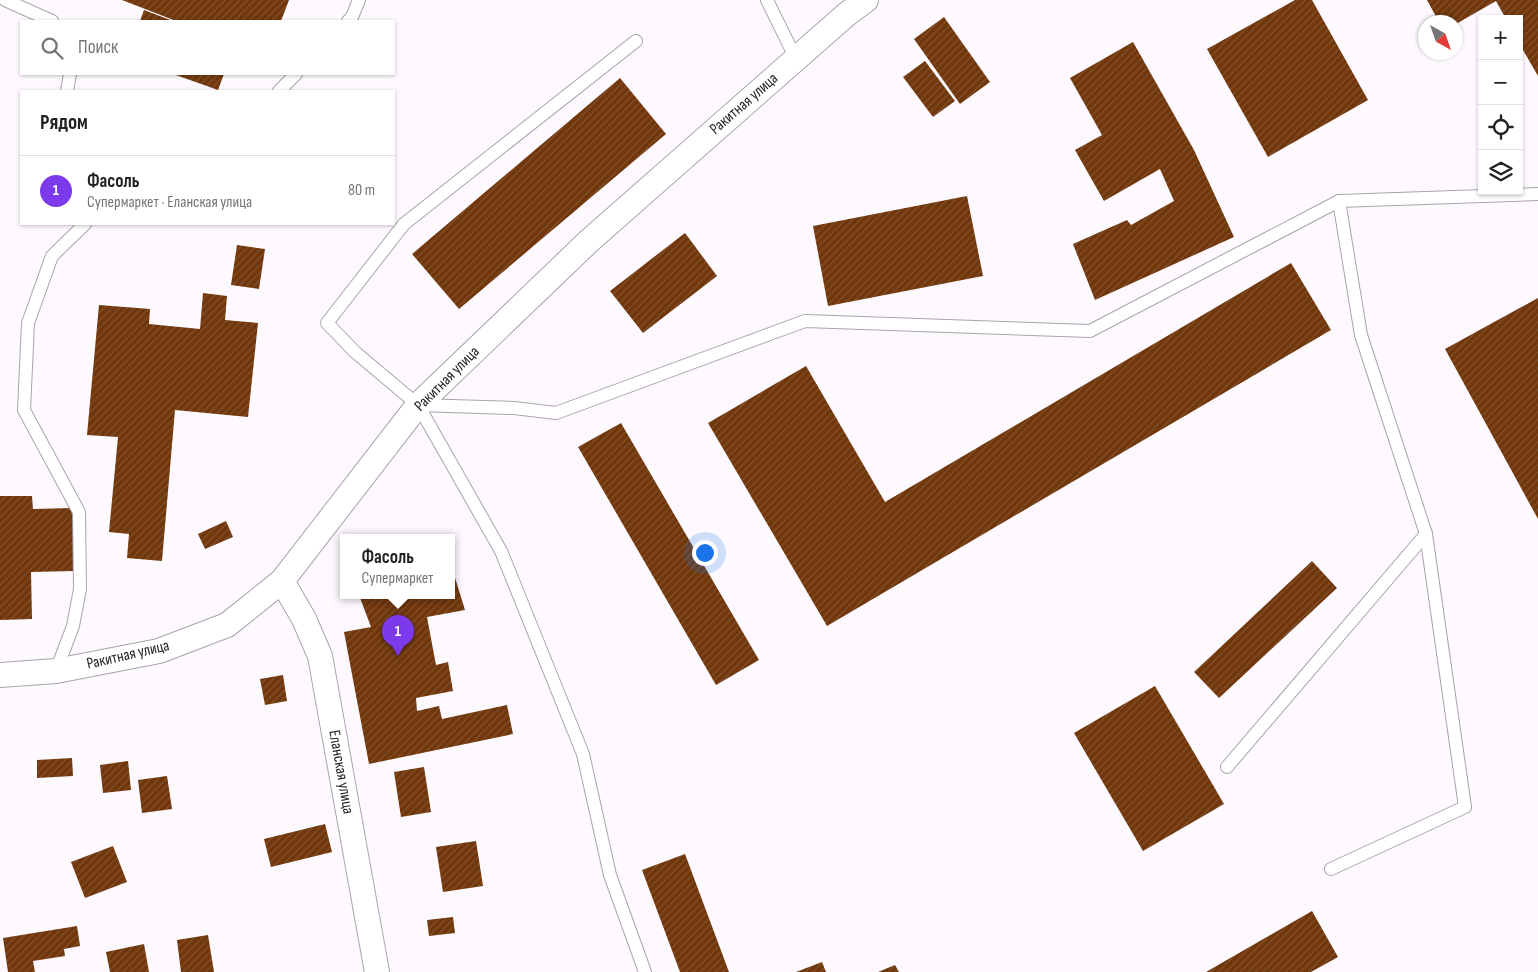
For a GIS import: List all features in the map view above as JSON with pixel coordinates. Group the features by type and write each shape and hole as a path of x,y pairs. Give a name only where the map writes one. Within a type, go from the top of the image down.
{"street":[{"name":"Ракитная улица","path":"0,675 56,671 159,651 227,625 282,581 418,405 589,241 847,14 866,0"},
{"name":"Еланская улица","path":"282,581 304,619 320,656 377,972"}],"lane":[{"path":"5,0 50,20"},
{"path":"349,20 359,0"},
{"path":"767,0 796,59"},
{"path":"636,41 404,224 327,323 355,352 418,405 501,552 583,754 610,875 645,972"},
{"path":"67,90 70,75"},
{"path":"280,90 295,75"},
{"path":"418,405 514,408 556,413 804,321 1090,331 1339,201 1538,194"},
{"path":"1331,869 1465,807 1426,534 1361,335 1339,201"},
{"path":"56,671 73,626 80,589 79,512 24,410 28,323 52,256 84,225"},
{"path":"1227,767 1426,534"}],"building":[{"path":"122,0 289,0 281,20 173,20"},
{"path":"1295,0 1312,0 1368,100 1268,157 1207,49"},
{"path":"1427,0 1538,0 1538,76 1523,50 1523,15 1504,15 1496,1 1463,20 1463,15 1435,15"},
{"path":"144,10 170,20 140,20"},
{"path":"944,17 990,82 960,104 914,39"},
{"path":"1133,42 1194,150 1234,237 1095,300 1073,244 1127,220 1131,225 1174,201 1160,169 1104,201 1075,150 1102,135 1070,78"},
{"path":"925,61 955,101 933,117 903,77"},
{"path":"176,75 224,75 218,90"},
{"path":"620,78 666,134 459,309 412,254"},
{"path":"967,196 983,276 828,306 813,226"},
{"path":"685,233 717,276 643,333 610,291"},
{"path":"237,245 265,249 259,289 231,285"},
{"path":"1291,263 1331,330 827,626 708,423 806,366 885,502"},
{"path":"203,293 227,296 225,320 258,323 248,417 175,410 162,561 127,558 129,534 109,532 118,437 87,435 99,305 150,309 149,324 200,329"},
{"path":"1538,298 1538,519 1445,349"},
{"path":"621,423 759,660 716,685 578,447"},
{"path":"0,496 32,496 33,509 73,508 74,571 31,572 32,619 0,620"},
{"path":"226,521 233,537 205,549 198,534"},
{"path":"1312,561 1337,588 1219,698 1194,672"},
{"path":"455,578 465,610 427,617 436,665 448,662 453,691 416,698 417,711 439,706 442,719 507,705 513,734 369,764 344,632 371,627 360,599 455,599"},
{"path":"283,675 287,701 265,705 260,679"},
{"path":"1155,686 1224,804 1143,851 1074,733"},
{"path":"72,758 73,776 37,778 37,760"},
{"path":"128,761 131,790 103,793 100,765"},
{"path":"424,767 431,812 401,817 394,772"},
{"path":"167,776 172,809 142,813 138,780"},
{"path":"325,824 332,852 271,867 264,839"},
{"path":"476,841 483,886 443,892 436,847"},
{"path":"113,846 127,882 85,898 71,862"},
{"path":"685,854 729,972 680,972 642,870"},
{"path":"1312,911 1338,957 1311,972 1206,972"},
{"path":"453,917 455,933 429,936 427,920"},
{"path":"77,926 80,946 64,949 65,956 33,961 35,972 8,972 3,938"},
{"path":"208,935 214,972 181,972 177,940"},
{"path":"144,944 149,972 110,972 106,952"},
{"path":"822,962 826,972 796,972"},
{"path":"895,965 899,972 878,972"}],"place":[{"name":"Фасоль","path":"398,656"}]}
